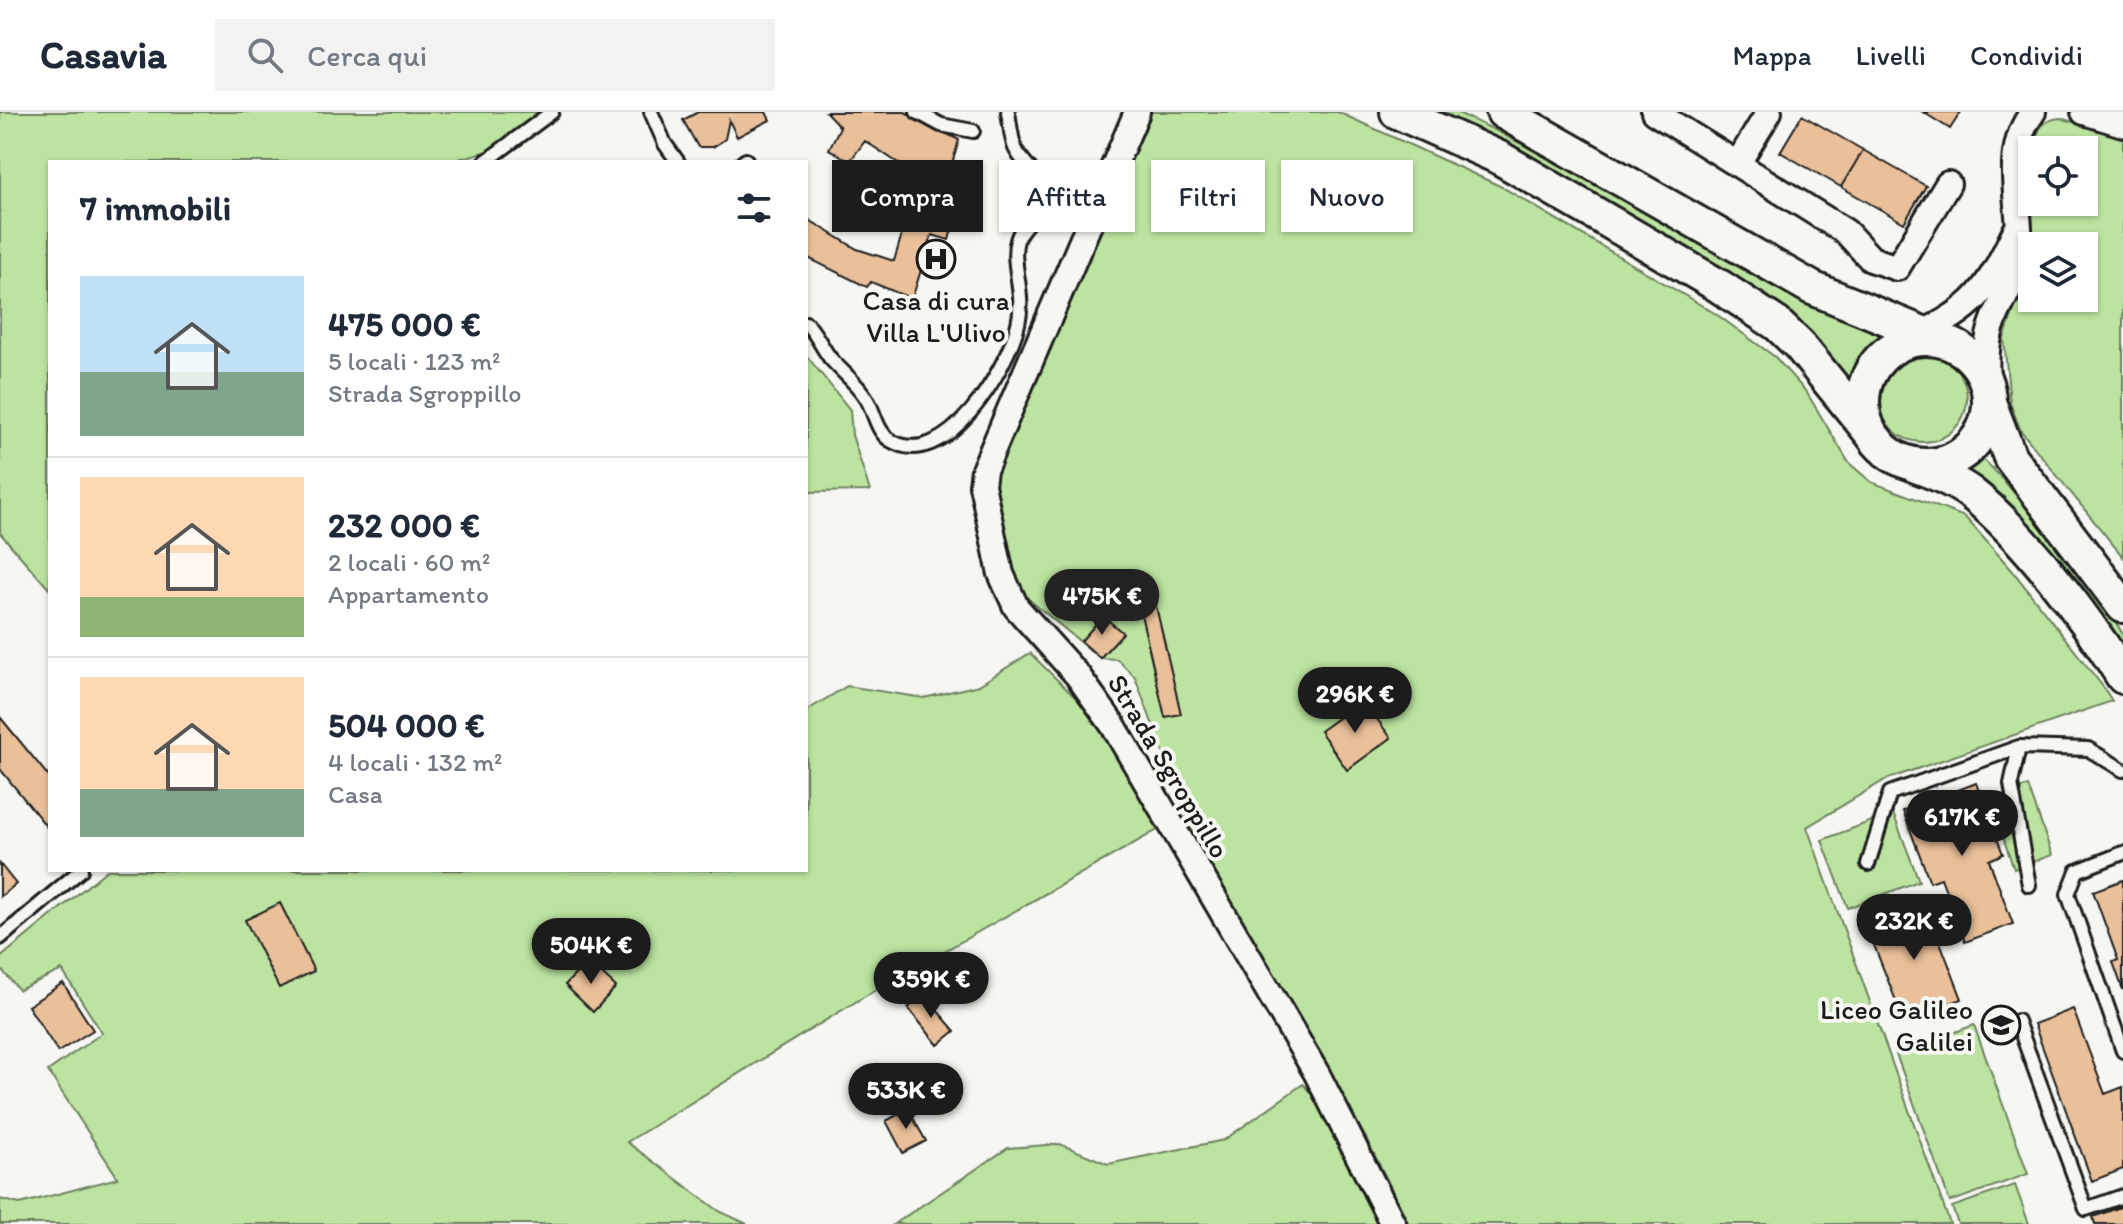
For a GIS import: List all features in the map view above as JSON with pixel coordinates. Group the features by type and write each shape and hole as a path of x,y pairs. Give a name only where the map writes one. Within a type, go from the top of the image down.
{"main road":[{"path":"1397,112 1500,158 1719,286 1777,324 1799,345 1890,451 1948,480 1993,512 2099,641 2123,677"},
{"path":"1503,112 1812,288 1974,361 2010,457 2123,606"},
{"path":"1924,339 1876,364 1865,387 1864,412 1890,451 1937,464 1953,459 1979,436 1988,395"}],"street":[{"name":"Strada Sgroppillo","path":"1137,112 984,470 982,485 1001,574 1016,607 1078,676 1113,725 1317,1074 1393,1224"},
{"path":"1654,112 1846,232 1871,259 1897,268 1948,184"},
{"path":"1738,163 1769,112"},
{"path":"1988,395 1986,361 1992,324 2016,273 2020,254 2016,230 2017,146 2024,123 2033,112"},
{"path":"2084,112 2123,124"},
{"path":"1924,339 1973,304 1989,285 2016,230"}],"lane":[{"path":"488,160 552,112"},
{"path":"651,112 665,144 677,160"},
{"path":"917,112 941,125 973,131"},
{"path":"808,326 829,357 867,399 879,428 889,439 906,447 930,444 971,414 988,388 1018,326 1023,295 1015,258 1017,239 1038,214 1042,197 1038,178 1015,149 1008,112"},
{"path":"1868,864 1890,793 2019,747 2088,749 2123,770"},
{"path":"2019,747 2011,784 2029,885"},
{"path":"2123,853 2077,871 2068,894 2123,1051"},
{"path":"0,938 79,872"},
{"path":"2017,1021 2086,1209 2123,1196"}],"green space":[{"path":"0,112 539,112 488,151 455,160 48,160 48,588 0,533"},
{"path":"1146,112 1338,112 1502,187 1716,314 1775,357 1807,393 1849,463 1871,482 1965,517 2011,569 2104,688 2112,701 1885,780 1807,827 1950,1224 1409,1224 1368,1142 1195,839 1135,677 1117,659 1100,658 1026,597 1013,574 991,486 991,471 1094,232 1135,232 1135,160 1125,160"},
{"path":"1426,112 1456,112 1499,132 1811,303 1880,335 1857,359 1848,378 1818,345"},
{"path":"2060,118 2123,137 2123,557 2021,431 2010,403 2004,339 2018,298 2018,312 2098,312 2098,232 2033,232 2032,216 2098,216 2098,136 2038,136 2040,128"},
{"path":"1923,354 1940,357 1954,367 1964,381 1967,398 1964,415 1954,429 1940,439 1923,442 1906,439 1892,429 1882,415 1879,398 1882,381 1892,367 1906,357"},
{"path":"808,358 850,410 852,435 870,491 808,492"},
{"path":"1977,454 2031,512 2080,573 2116,623 2123,636 2123,648 2003,496 1965,468"},
{"path":"1030,653 1096,718 1159,829 862,998 627,1142 719,1211 747,1224 0,1224 0,1199 20,1204 118,1178 48,1071 102,1033 62,970 19,990 0,968 0,958 105,872 808,872 808,710 847,686 924,698 979,685"},
{"path":"2028,786 2052,855 2014,869 1990,799"},
{"path":"1893,813 1919,881 1848,908 1822,840"},
{"path":"1974,1025 2028,1174 1950,1202 1896,1054"},
{"path":"1303,1084 1314,1098 1377,1224 894,1224 1008,1148 1060,1144 1108,1164 1224,1140"},
{"path":"2015,1185 2029,1224 1958,1224 1952,1207"}],"building":[{"path":"698,112 766,112 770,120 737,137 729,120 725,139 713,147 698,147 683,120"},
{"path":"826,112 905,112 959,140 953,160 894,160 865,141 851,160 829,149 840,127"},
{"path":"1923,112 1961,112 1950,129"},
{"path":"1802,115 1863,150 1841,187 1780,152"},
{"path":"1863,150 1926,186 1904,223 1841,187"},
{"path":"808,219 857,249 894,261 903,232 951,232 949,240 932,235 912,299 871,282 867,287 808,258"},
{"path":"1152,589 1181,714 1165,717 1136,593"},
{"path":"1103,616 1123,633 1100,658 1081,641"},
{"path":"1363,700 1391,738 1347,770 1320,731"},
{"path":"0,717 48,776 48,829 0,769"},
{"path":"1976,783 2003,854 1989,860 2013,924 1965,942 1941,878 1930,882 1903,811"},
{"path":"0,864 16,884 0,897"},
{"path":"2123,880 2123,990 2113,962 2118,960 2093,891"},
{"path":"280,903 314,971 279,988 245,920"},
{"path":"1925,903 1962,999 1904,1021 1866,925"},
{"path":"588,961 616,987 593,1012 565,985"},
{"path":"63,983 93,1030 58,1052 28,1006"},
{"path":"924,995 955,1031 938,1045 908,1008"},
{"path":"2073,1009 2105,1094 2123,1087 2123,1169 2092,1181 2034,1024"},
{"path":"908,1109 926,1141 903,1153 886,1121"},
{"path":"2123,1206 2123,1224 2095,1224 2093,1217"}],"place":[{"name":"Casa di cura Villa L'Ulivo","path":"936,259"},
{"name":"Liceo Galileo Galilei","path":"2001,1025"}]}
